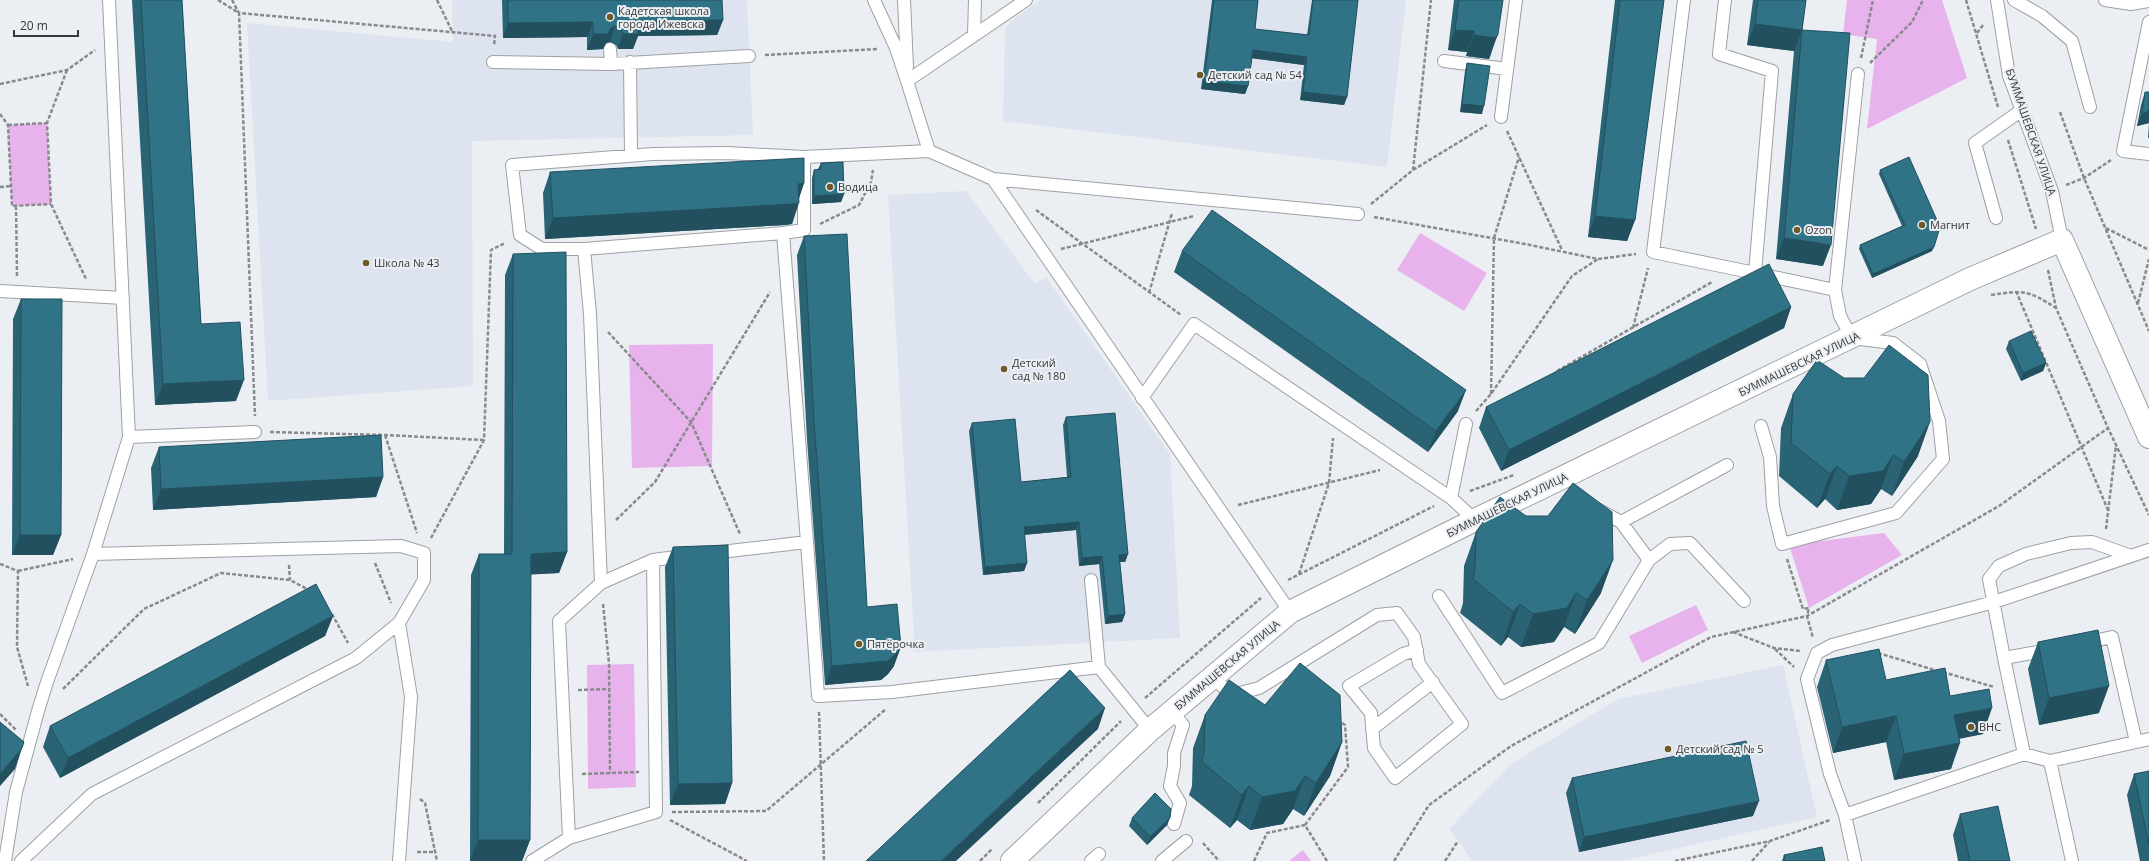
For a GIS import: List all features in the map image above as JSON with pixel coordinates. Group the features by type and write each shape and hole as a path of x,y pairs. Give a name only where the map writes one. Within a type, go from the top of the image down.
{"street":[{"name":"БУММАШЕВСКАЯ УЛИЦА","path":"1012,861 1150,730 1290,612 1475,520 1561,486 1970,279 2062,240 2149,437"}],"lane":[{"path":"5,861 16,792 38,711 93,554 129,437 109,0"},
{"path":"874,0 896,48 929,151"},
{"path":"904,0 907,81"},
{"path":"974,35 975,0"},
{"path":"907,81 1026,0"},
{"path":"1500,117 1516,0"},
{"path":"1684,0 1653,252 1836,290"},
{"path":"1725,0 1718,54 1772,71 1755,273"},
{"name":"БУММАШЕВСКАЯ УЛИЦА","path":"1997,0 2009,76 2052,191 2062,240"},
{"path":"2014,0 2042,16 2072,41 2090,107"},
{"path":"2105,0 2131,4 2149,1"},
{"path":"2149,22 2147,47 2124,152 2149,154"},
{"path":"610,49 611,64"},
{"path":"493,62 611,64 750,56"},
{"path":"1444,61 1507,69"},
{"path":"630,62 631,155"},
{"path":"1761,426 1770,457 1773,506 1782,544 1896,513 1943,459 1939,421 1920,364 1893,343 1852,338 1840,316 1836,290 1858,74"},
{"path":"1996,218 1975,143 2022,110"},
{"path":"804,157 804,230 584,249 542,249 520,236 512,165 631,155 727,153 804,157 929,151 993,180 1358,214"},
{"path":"993,180 1218,510 1290,612"},
{"path":"783,233 787,264 818,696 892,692 1099,667"},
{"path":"584,249 590,314 601,534 599,540 601,583"},
{"path":"0,291 123,298"},
{"path":"1142,398 1194,324 1335,418 1451,498 1475,520"},
{"path":"1451,498 1466,424"},
{"path":"129,437 255,432"},
{"path":"1621,522 1727,465"},
{"path":"1585,502 1621,522 1649,560"},
{"path":"569,838 559,621 601,583 653,560 807,542"},
{"path":"2024,754 1989,579 1999,566 2026,554 2071,543 2092,542 2131,556"},
{"path":"1439,596 1502,693 1599,643 1649,560 1670,544 1690,543 1744,601"},
{"path":"21,861 92,794 356,658 399,623 424,580 424,553 400,546 93,554"},
{"path":"1855,861 1846,815 1830,774 1807,679 1817,653 1832,645 1842,642 1994,602 2149,550"},
{"path":"532,861 569,838 656,812 653,560"},
{"path":"1091,580 1099,667 1150,730"},
{"path":"1212,677 1232,695 1259,688 1377,615 1397,613 1414,637 1417,650 1419,664 1462,724 1395,778 1374,748 1371,712 1349,686 1402,654 1417,650"},
{"path":"399,623 411,697 399,861"},
{"path":"2074,645 2112,638 2136,742"},
{"path":"2004,658 2058,648"},
{"path":"1372,729 1433,682"},
{"path":"1172,712 1183,725 1174,753 1174,766 1170,786 1180,803 1174,824"},
{"path":"1846,815 2024,754 2050,761 2149,739"},
{"path":"2050,761 2072,861"},
{"path":"1162,861 1186,842"}],"path":[{"path":"218,0 239,13 495,36 493,62"},
{"path":"232,0 239,13 255,432 385,435 484,440"},
{"path":"437,0 453,33"},
{"path":"1413,170 1431,0"},
{"path":"1858,74 1873,0"},
{"path":"1858,74 1912,22 1923,0"},
{"path":"0,84 67,70 111,38"},
{"path":"750,56 896,48"},
{"path":"67,70 47,123 51,204 94,296"},
{"path":"2060,112 2084,178 2149,331"},
{"path":"0,114 8,125 12,206 51,204"},
{"path":"1358,214 1413,170 1500,117 1562,251"},
{"path":"8,125 47,123"},
{"path":"2084,178 2124,152"},
{"path":"804,230 859,205 871,182 876,154"},
{"path":"1491,394 1494,238 1519,157"},
{"path":"0,187 11,186"},
{"path":"1149,293 1176,197"},
{"path":"16,206 17,292"},
{"path":"1030,206 1194,324"},
{"path":"1358,214 1562,251 1598,260 1653,252 1633,328"},
{"path":"1043,253 1084,245 1199,215"},
{"path":"2105,228 2149,250"},
{"path":"424,553 484,440 491,250 520,236"},
{"path":"2138,304 2149,259"},
{"path":"1466,424 1491,394 1572,276 1598,260"},
{"path":"601,534 655,482 787,264"},
{"path":"1552,374 1735,269"},
{"path":"2016,292 2108,510"},
{"path":"590,314 649,374 691,422 746,549"},
{"path":"1299,575 1329,483 1335,418"},
{"path":"1394,861 1429,805 1511,746 1711,637 1806,616 1999,506 2108,428"},
{"path":"385,435 424,553"},
{"path":"2104,546 2116,444"},
{"path":"1218,510 1402,465"},
{"path":"1733,632 1774,648 1817,653 1806,616 1809,608 1803,609 1782,544"},
{"path":"368,548 399,623"},
{"path":"0,564 18,571 93,554"},
{"path":"18,571 17,647 29,690 38,711 144,609 221,573 290,580 315,593"},
{"path":"601,583 610,663 610,773"},
{"path":"329,610 356,658"},
{"path":"1842,642 2012,693"},
{"path":"1774,648 1807,679"},
{"path":"563,690 610,689"},
{"path":"656,812 766,811 892,704 892,692"},
{"path":"818,696 822,763 824,861"},
{"path":"1254,861 1267,833 1305,825 1348,767 1345,725 1332,716"},
{"path":"567,774 655,771"},
{"path":"405,783 425,803 437,861"},
{"path":"656,812 747,861"},
{"path":"1675,861 1770,841 1846,815"},
{"path":"1305,825 1327,861"},
{"path":"1444,861 1458,841"},
{"path":"1752,861 1770,841"}],"shaded area":[{"name":"Школа № 43","path":"452,0 747,0 753,135 472,141 473,386 268,401 247,23 453,42"},
{"name":"Детский сад № 54","path":"1040,0 1406,0 1387,167 1003,121 1005,29 1011,21"},
{"path":"1847,0 1942,0 1967,78 1867,129 1877,39 1843,34"},
{"path":"47,123 51,204 12,206 8,125"},
{"name":"Детский сад № 180","path":"966,191 1035,284 1046,277 1170,454 1180,638 915,652 888,195"},
{"path":"1420,233 1487,273 1464,311 1397,270"},
{"path":"713,344 712,466 632,468 629,345"},
{"path":"1884,533 1902,555 1809,608 1789,545"},
{"path":"1696,605 1708,630 1642,663 1629,636"},
{"path":"634,664 636,787 588,789 587,665"},
{"name":"Детский сад № 5","path":"1783,665 1817,817 1621,861 1473,861 1449,829 1511,764 1618,699"},
{"path":"1303,850 1311,861 1289,861"}],"building":[{"path":"141,0 182,0 201,324 240,322 244,380 163,384"},
{"path":"508,0 722,0 723,20 638,21 638,34 623,34 621,29 615,26 611,28 608,34 593,34 593,22 508,23"},
{"path":"1214,0 1258,0 1255,29 1309,35 1313,0 1358,0 1347,97 1303,92 1307,57 1253,50 1248,86 1204,81"},
{"path":"1459,0 1503,0 1498,34 1496,38 1474,35 1474,31 1455,30"},
{"path":"1620,0 1664,0 1635,220 1595,216"},
{"path":"1758,0 1806,0 1802,30 1755,24"},
{"path":"1802,30 1850,33 1831,245 1784,238"},
{"path":"1467,63 1490,66 1484,106 1462,104"},
{"path":"2145,92 2149,92 2149,111 2142,114"},
{"path":"1909,157 1940,227 1934,247 1873,274 1860,245 1905,225 1880,170"},
{"path":"804,158 804,183 798,184 799,203 553,218 550,172"},
{"path":"843,162 844,194 814,196 814,170 821,169 821,163"},
{"path":"1212,210 1466,390 1436,431 1182,251"},
{"path":"847,234 867,607 897,604 901,647 888,661 832,666 814,421 804,236"},
{"path":"566,252 567,552 531,554 530,840 478,840 479,554 512,554 513,254"},
{"path":"1769,264 1791,307 1509,450 1486,407"},
{"path":"21,299 62,299 61,535 20,535"},
{"path":"2031,331 2046,363 2023,373 2009,341"},
{"path":"1889,345 1928,375 1930,422 1904,462 1893,455 1883,471 1849,476 1837,466 1830,474 1791,443 1793,394 1817,360 1844,378 1864,378"},
{"path":"1115,413 1128,554 1119,555 1125,614 1108,616 1102,556 1082,558 1079,522 1024,527 1027,563 985,567 972,423 1015,419 1021,482 1071,477 1066,417"},
{"path":"381,435 383,477 161,489 159,447"},
{"path":"1573,483 1612,512 1613,560 1587,600 1576,593 1567,608 1533,614 1520,604 1513,612 1473,579 1475,570 1476,532 1500,497 1526,516 1548,516"},
{"path":"728,545 732,783 678,784 673,547"},
{"path":"316,584 333,616 68,758 50,726"},
{"path":"2098,630 2109,686 2049,698 2038,642"},
{"path":"1879,649 1886,680 1945,668 1950,696 1989,689 1992,708 1954,715 1960,743 1904,754 1896,716 1842,727 1826,660"},
{"path":"1300,663 1340,695 1342,742 1316,783 1305,776 1295,791 1262,797 1249,786 1242,795 1202,762 1204,752 1205,715 1229,680 1265,705"},
{"path":"1070,670 1105,708 941,861 866,861"},
{"path":"0,722 24,742 22,748 0,774"},
{"path":"1746,741 1759,801 1584,837 1572,778"},
{"path":"2149,771 2149,845 2134,774"},
{"path":"1155,793 1171,809 1170,818 1150,837 1132,818"},
{"path":"1998,806 2010,861 1970,861 1960,814"},
{"path":"1822,847 1825,861 1785,861 1784,855"}],"place":[{"name":"Кадетская школа города Ижевска","path":"610,17"},
{"name":"Детский сад № 54","path":"1200,75"},
{"name":"Водица","path":"830,187"},
{"name":"Магнит","path":"1922,225"},
{"name":"Ozon","path":"1797,230"},
{"name":"Школа № 43","path":"366,263"},
{"name":"Детский сад № 180","path":"1004,369"},
{"name":"Пятёрочка","path":"859,644"},
{"name":"ВНС","path":"1971,727"},
{"name":"Детский сад № 5","path":"1668,749"}]}
